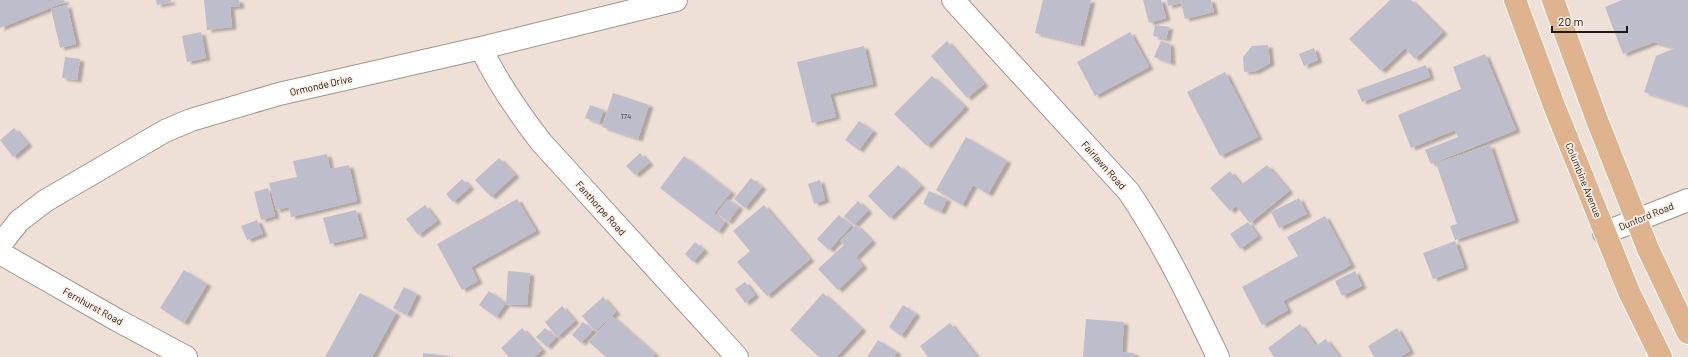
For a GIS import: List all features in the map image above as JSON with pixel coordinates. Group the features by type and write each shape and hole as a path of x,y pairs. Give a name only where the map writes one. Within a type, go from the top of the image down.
{"main road":[{"name":"Columbine Avenue","path":"1515,0 1604,233 1629,292 1661,357"},
{"path":"1553,0 1636,220 1688,333"}],"street":[{"name":"Ormonde Drive","path":"0,245 19,221 45,201 165,131 191,120 279,94 481,48 676,0"},
{"name":"Fairlawn Road","path":"953,0 1129,192 1148,220 1168,255 1218,357"},
{"name":"Fanthorpe Road","path":"481,48 490,68 522,117 541,142 737,357"},
{"name":"Dunford Road","path":"1604,233 1688,200"},
{"name":"Fernhurst Road","path":"0,253 117,320 186,357"}],"building":[{"path":"0,0 64,0 65,2 0,28"},
{"path":"156,0 171,0 171,2 157,5"},
{"path":"204,0 239,0 240,6 230,7 232,27 207,30"},
{"path":"1043,0 1091,0 1080,44 1035,33"},
{"path":"1143,0 1161,0 1166,18 1149,23"},
{"path":"1167,0 1211,0 1214,12 1185,19 1181,3 1168,6"},
{"path":"1390,0 1411,0 1443,32 1415,59 1405,48 1381,71 1349,39"},
{"path":"1622,0 1688,0 1688,106 1644,92 1656,56 1675,48 1654,42 1623,54 1605,7"},
{"path":"67,5 76,44 60,48 51,9"},
{"path":"1155,25 1169,27 1166,39 1153,36"},
{"path":"201,32 206,58 187,62 182,36"},
{"path":"1130,32 1149,67 1095,96 1077,62"},
{"path":"947,41 984,84 967,98 931,56"},
{"path":"1161,41 1170,44 1171,63 1154,57"},
{"path":"1268,45 1270,63 1256,71 1244,72 1243,57 1252,46"},
{"path":"864,46 873,84 830,94 836,117 812,123 797,62"},
{"path":"1314,48 1318,60 1304,66 1299,54"},
{"path":"1485,54 1516,130 1431,164 1425,150 1458,137 1455,130 1411,148 1398,115 1461,89 1453,67"},
{"path":"65,57 80,59 77,80 62,78"},
{"path":"1426,65 1430,77 1362,102 1357,90"},
{"path":"1225,72 1258,137 1220,156 1187,92"},
{"path":"932,76 965,107 927,146 894,114"},
{"path":"613,93 649,105 638,139 602,127"},
{"path":"590,105 604,110 599,123 585,118"},
{"path":"859,121 873,131 859,150 845,140"},
{"path":"14,128 28,144 13,157 0,140"},
{"path":"966,137 1007,161 988,194 973,185 962,205 936,190"},
{"path":"1490,145 1515,220 1455,240 1450,226 1457,224 1436,163"},
{"path":"640,153 649,163 635,175 626,166"},
{"path":"327,154 330,169 349,165 357,201 291,217 289,207 276,210 269,183 297,177 293,161"},
{"path":"684,156 731,192 714,213 725,222 718,232 660,188"},
{"path":"499,158 515,175 491,197 475,180"},
{"path":"898,165 921,186 890,218 868,196"},
{"path":"1267,165 1289,191 1250,223 1236,206 1230,211 1210,188 1230,171 1241,185"},
{"path":"751,178 762,187 745,208 734,199"},
{"path":"462,179 470,187 453,202 446,194"},
{"path":"820,180 825,200 814,204 808,184"},
{"path":"268,188 275,216 261,220 254,192"},
{"path":"929,191 947,199 941,212 923,204"},
{"path":"1299,198 1307,214 1279,228 1271,212"},
{"path":"517,199 536,231 471,267 478,281 462,290 437,244"},
{"path":"728,199 739,207 728,222 717,213"},
{"path":"858,201 868,211 854,225 844,216"},
{"path":"425,205 437,221 418,235 406,219"},
{"path":"764,205 810,259 767,296 737,262 750,251 733,231"},
{"path":"356,210 363,236 330,244 323,218"},
{"path":"839,215 851,226 829,250 817,239"},
{"path":"1325,216 1351,265 1283,301 1288,310 1262,325 1242,287 1298,256 1287,237"},
{"path":"257,220 263,234 247,240 241,226"},
{"path":"1248,222 1258,236 1240,249 1230,234"},
{"path":"856,225 872,241 856,257 840,241"},
{"path":"1455,241 1464,267 1433,279 1423,253"},
{"path":"695,242 704,250 693,262 685,254"},
{"path":"844,245 863,266 838,290 818,269"},
{"path":"184,270 207,284 184,323 160,308"},
{"path":"508,271 530,273 527,305 506,304"},
{"path":"1355,271 1362,286 1342,296 1335,281"},
{"path":"745,282 755,295 745,303 735,289"},
{"path":"404,287 417,294 407,315 393,308"},
{"path":"489,291 506,303 496,317 479,305"},
{"path":"360,293 396,313 372,357 325,357"},
{"path":"823,293 862,329 836,357 819,357 790,330"},
{"path":"603,297 616,312 595,331 582,316"},
{"path":"903,305 916,314 901,336 889,327"},
{"path":"562,306 575,321 557,337 545,322"},
{"path":"612,316 655,354 653,357 606,357 589,342"},
{"path":"1086,319 1124,322 1122,352 1134,353 1134,357 1083,357"},
{"path":"583,322 593,330 581,343 572,335"},
{"path":"950,323 977,357 928,357 920,346"},
{"path":"1300,324 1316,346 1326,339 1339,357 1274,357 1268,348"},
{"path":"522,328 542,350 534,357 509,357 501,348"},
{"path":"545,328 556,337 547,347 536,337"},
{"path":"1397,328 1410,351 1400,357 1374,357 1368,346"},
{"path":"878,340 897,352 894,357 867,357"},
{"path":"423,353 450,356 450,357 423,357"}]}
